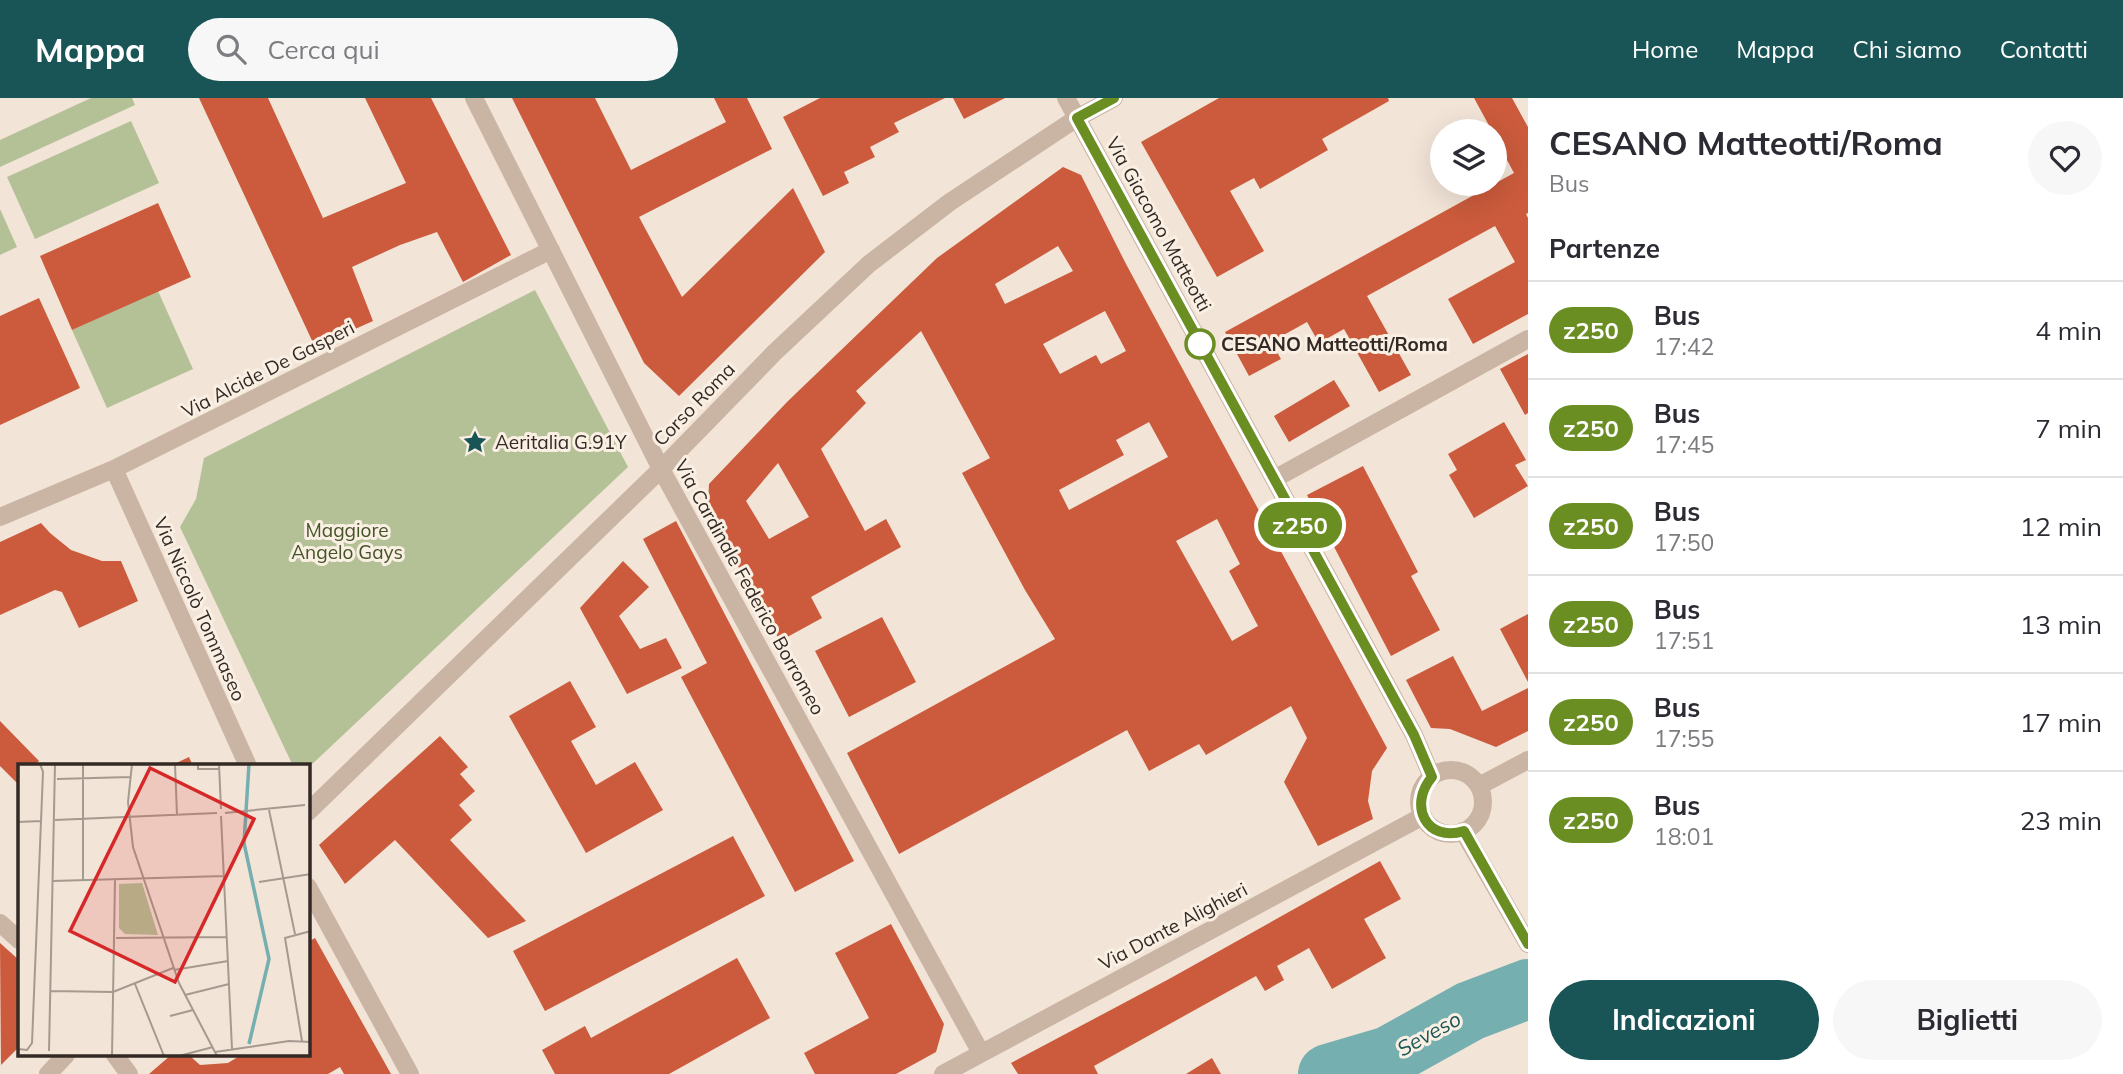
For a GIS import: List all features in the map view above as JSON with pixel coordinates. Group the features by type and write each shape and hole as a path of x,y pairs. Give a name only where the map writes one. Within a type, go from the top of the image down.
{"street":[{"name":"Via Cardinale Federico Borromeo","path":"474,98 661,469 981,1053"},
{"name":"Via Giacomo Matteotti","path":"1066,98 1414,735 1432,777"},
{"name":"Corso Roma","path":"310,810 661,469 775,352 869,264 950,202 1077,118 1114,98"},
{"name":"Via Alcide De Gasperi","path":"0,517 114,469 551,250"},
{"path":"1274,479 1528,339"},
{"name":"Via Niccolò Tommaseo","path":"114,469 247,764"},
{"path":"1479,786 1528,760"},
{"path":"1441,772 1461,772 1479,786 1483,802 1481,813 1464,831 1448,834 1438,831 1429,825 1423,816 1419,806 1420,795 1432,777 1441,772"},
{"name":"Via Dante Alighieri","path":"943,1074 1423,816"},
{"path":"1464,831 1528,944"},
{"path":"310,891 410,1074"},
{"path":"0,923 18,939"},
{"path":"48,1074 65,1056"},
{"path":"116,1056 129,1074"}],"green space":[{"path":"91,98 132,98 135,105 0,167 0,140"},
{"path":"131,121 159,183 35,239 7,177"},
{"path":"0,209 17,247 0,255"},
{"name":"Maggiore Angelo Gays","path":"535,290 628,467 310,766 310,764 292,764 180,527 196,499 204,458"},
{"path":"158,291 193,369 107,408 72,330"}],"building":[{"path":"199,98 268,98 323,218 406,183 365,98 431,98 511,255 463,282 437,232 352,267 373,321 315,347"},
{"path":"512,98 595,98 631,170 726,122 714,98 747,98 772,149 639,217 682,297 793,188 825,252 679,396 644,363"},
{"path":"820,98 945,98 894,123 899,132 870,147 875,157 844,172 849,183 823,196 783,117"},
{"path":"953,98 1005,98 964,119"},
{"path":"1219,98 1388,98 1389,101 1322,139 1328,150 1260,189 1254,178 1230,191 1264,251 1217,277 1141,142"},
{"path":"1474,98 1512,98 1528,127 1528,314 1473,344 1448,299 1515,262 1495,226 1367,296 1411,375 1379,392 1344,329 1319,343 1307,322 1271,342 1281,359 1249,376 1225,332 1472,196 1507,196 1507,177 1514,173 1507,160 1507,119 1485,119"},
{"path":"1063,167 1081,175 1126,264 1387,748 1372,771 1368,801 1373,819 1318,846 1284,782 1307,738 1291,706 1206,755 1199,744 1149,771 1127,730 899,854 847,753 1055,639 1025,590 962,473 990,458 921,331 856,391 866,403 821,449 865,531 886,519 901,547 811,597 822,618 780,641 734,559 708,505 709,484 788,401 937,258","holes":["1058,246 1073,271 1005,304 995,284","1105,311 1126,351 1101,364 1096,355 1060,374 1043,344","1149,422 1168,457 1069,510 1059,490 1124,455 1116,440","778,463 809,517 769,539 746,501","1217,519 1240,564 1229,571 1258,626 1232,641 1176,541"]},
{"path":"158,203 191,277 72,330 40,256"},
{"path":"39,298 80,388 0,425 0,316"},
{"path":"1528,354 1528,413 1525,415 1500,369"},
{"path":"1334,380 1350,406 1289,442 1274,416"},
{"path":"1504,422 1526,460 1515,465 1528,486 1474,518 1449,475 1457,470 1448,454"},
{"path":"1363,466 1418,572 1411,576 1440,630 1391,656 1307,495"},
{"path":"676,521 854,861 795,892 681,677 707,663 643,539"},
{"path":"41,523 71,550 102,561 121,561 138,601 79,628 62,592 55,590 0,615 0,542"},
{"path":"623,561 649,587 619,616 640,649 666,638 682,668 627,694 580,608"},
{"path":"1528,614 1528,682 1500,629"},
{"path":"882,617 916,682 849,717 815,651"},
{"path":"1453,656 1482,711 1528,688 1528,731 1496,747 1450,729 1431,728 1406,680"},
{"path":"570,681 596,727 571,741 596,785 635,762 663,810 586,853 509,716"},
{"path":"0,721 39,761 36,764 18,764 17,783 0,766"},
{"path":"440,736 468,767 460,774 475,791 459,805 472,820 450,840 526,921 488,938 395,840 345,884 319,845"},
{"path":"189,757 192,764 174,764"},
{"path":"733,836 765,896 545,1011 513,951"},
{"path":"1380,861 1401,899 1364,919 1386,958 1332,989 1309,948 1277,966 1284,980 1265,991 1256,976 1094,1066 1098,1074 1018,1074 1011,1063 1169,979"},
{"path":"891,924 944,1024 936,1052 896,1074 815,1074 804,1053 869,1018 835,953"},
{"path":"315,938 391,1074 344,1074 340,1067 328,1074 149,1074 170,1056 190,1056 200,1065 228,1063 239,1056 310,1056 310,941"},
{"path":"0,943 18,959 18,1048 1,1065"},
{"path":"737,958 770,1018 669,1074 555,1074 542,1050 585,1026 591,1038"},
{"path":"1212,1058 1221,1074 1186,1074"}],"waterway":[{"name":"Seveso","path":"1328,1074 1389,1056 1470,1011 1528,989"}],"bus line":[{"name":"z250","path":"1114,98 1077,118 1414,735 1432,777 1424,785 1420,795 1419,806 1423,816 1429,825 1438,831 1448,834 1464,831 1528,944"}],"place":[{"name":"CESANO Matteotti/Roma","path":"1200,344"},
{"name":"Aeritalia G.91Y","path":"475,442"}]}
